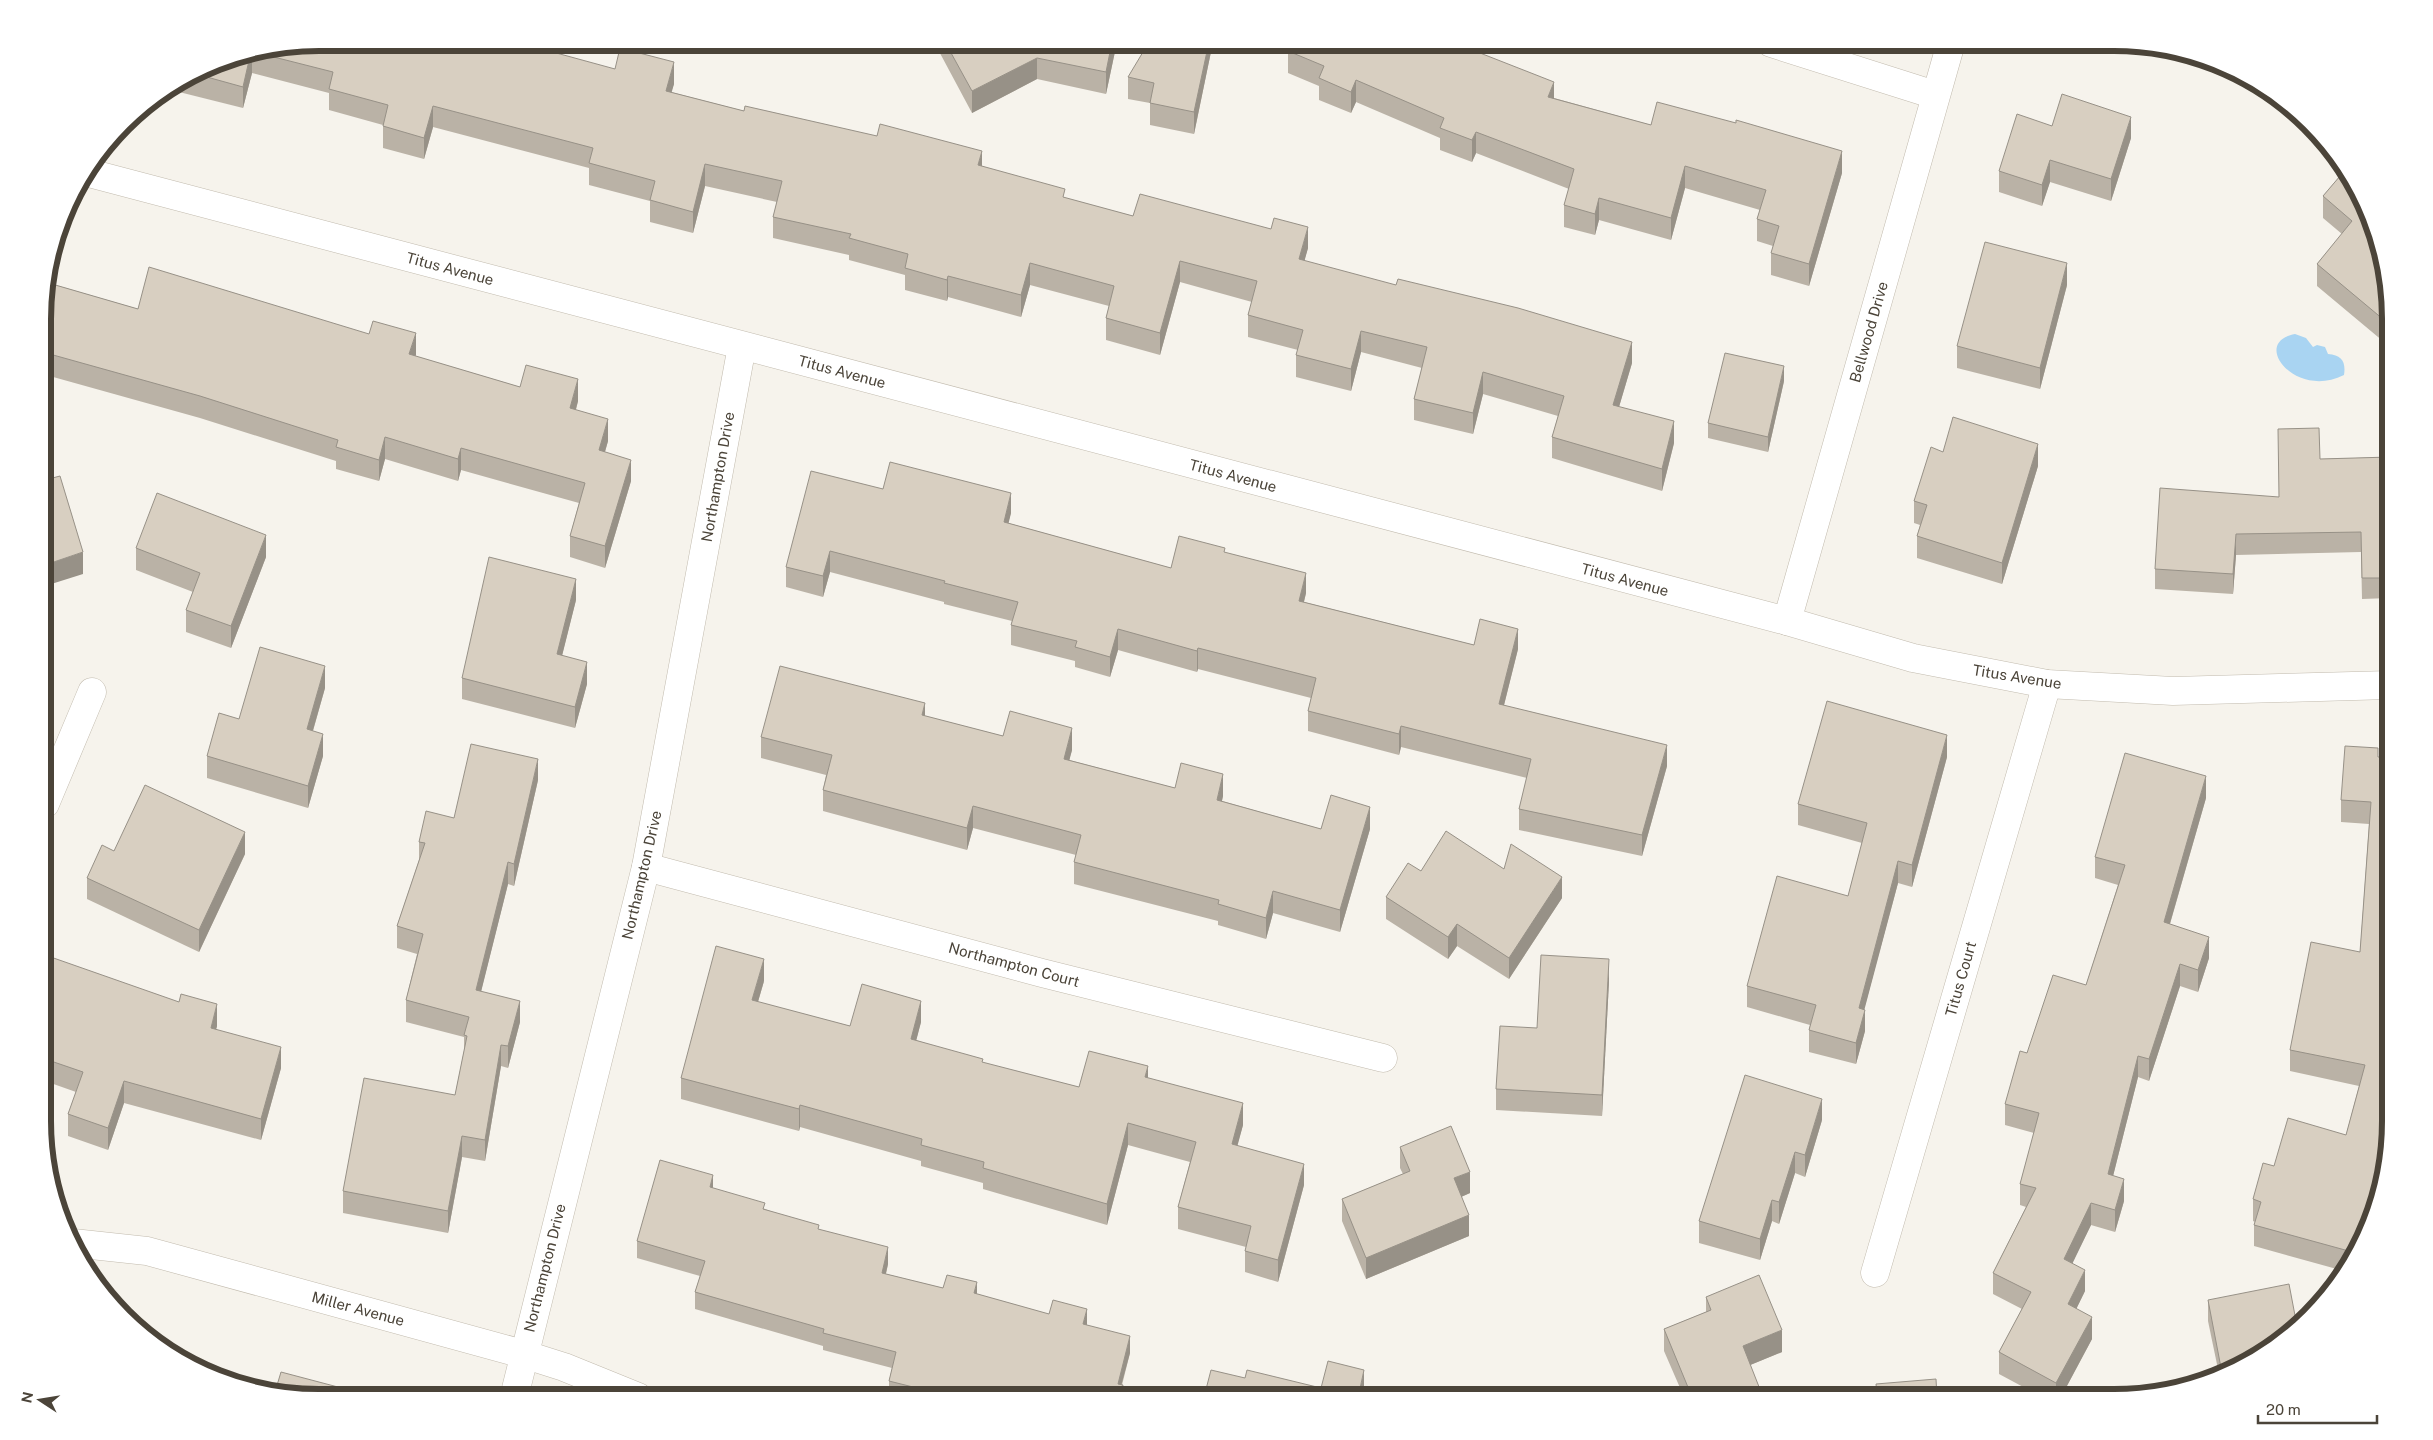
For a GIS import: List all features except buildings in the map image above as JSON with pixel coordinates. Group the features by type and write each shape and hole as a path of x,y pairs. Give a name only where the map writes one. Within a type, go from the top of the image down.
{"street":[{"path":"1799,51 1935,95"},
{"name":"Bellwood Drive","path":"1787,621 1948,51"},
{"name":"Titus Avenue","path":"93,174 1787,621 1913,658 2048,684 2173,691 2382,685"},
{"name":"Northampton Drive","path":"516,1389 646,867 742,346"},
{"name":"Titus Court","path":"1875,1273 2048,684"},
{"path":"51,790 92,692"},
{"name":"Northampton Court","path":"646,867 1042,973 1383,1058"},
{"name":"Miller Avenue","path":"81,1244 147,1251 523,1354 618,1389"}],"water":[{"path":"2295,334 2306,338 2313,347 2317,345 2325,347 2328,354 2340,358 2344,363 2344,375 2326,381 2309,380 2295,375 2284,367 2278,357 2277,347 2282,339"}]}
